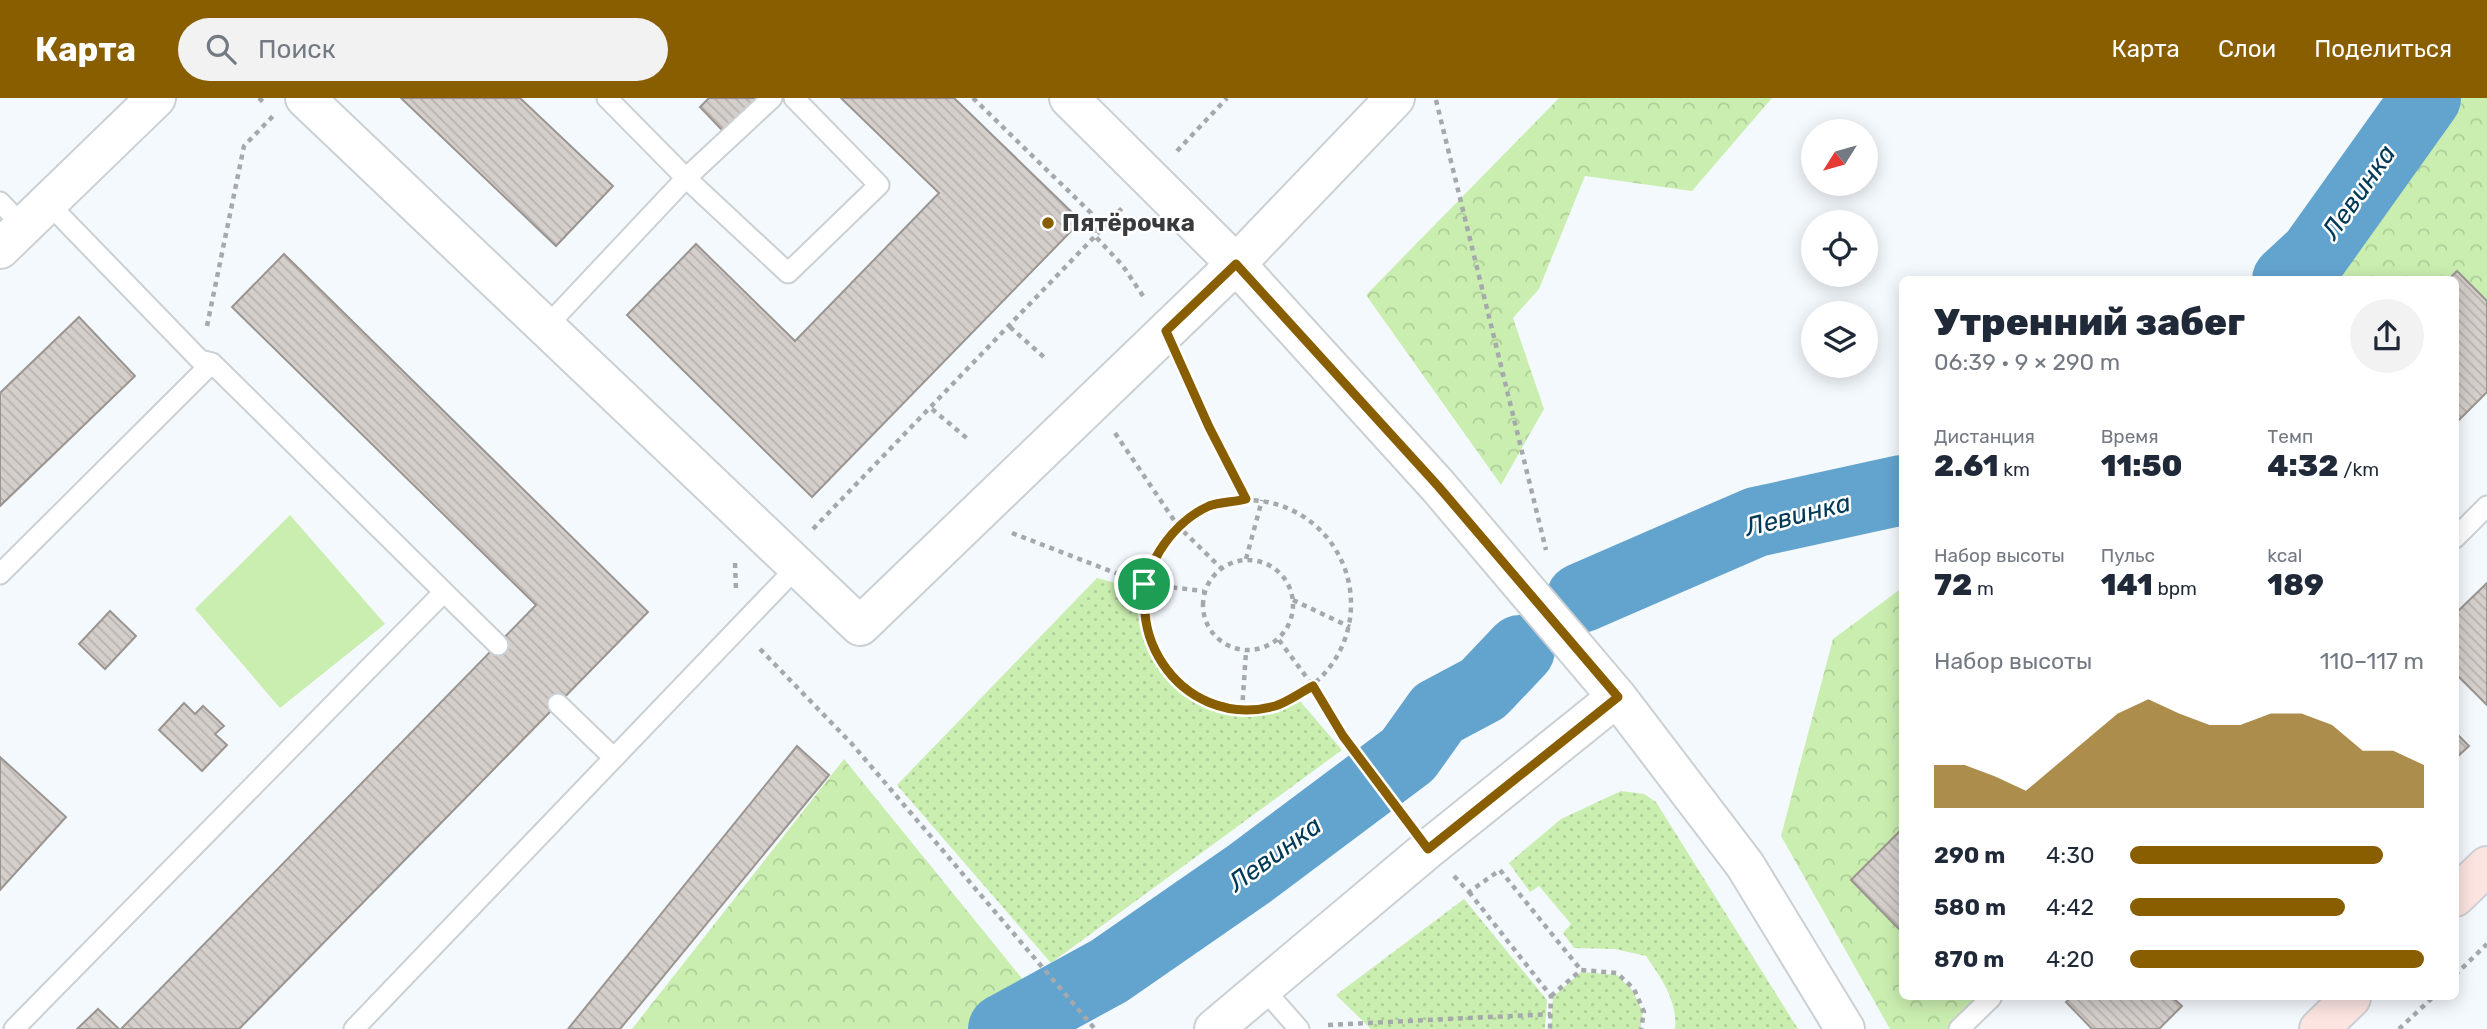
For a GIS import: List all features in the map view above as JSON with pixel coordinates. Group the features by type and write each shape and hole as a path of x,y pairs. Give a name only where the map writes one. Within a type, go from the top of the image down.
{"main road":[{"path":"2459,893 2487,866"},
{"path":"2319,1029 2349,1000"}],"street":[{"path":"17,220 156,98"},
{"path":"1069,98 1236,264 1438,486 1618,697 1745,865 1845,1029"},
{"path":"290,106 547,327 860,626 1236,264 1395,98"},
{"path":"1214,1029 1428,849 1618,697"}],"lane":[{"path":"607,98 686,178 788,273 879,185 794,98"},
{"path":"547,327 686,178 772,98"},
{"path":"17,220 206,362 498,645"},
{"path":"0,574 206,362"},
{"path":"2459,534 2487,506"},
{"path":"354,1029 798,566"},
{"path":"15,1029 444,592"},
{"path":"558,704 614,758"},
{"path":"1262,987 1298,1028"},
{"path":"1959,1029 1989,1000"}],"path":[{"path":"973,98 1091,213 1096,237 1124,266 1166,331 1209,427 1246,499"},
{"path":"1435,98 1547,558"},
{"path":"206,362 244,146 290,106"},
{"path":"1096,237 1116,214"},
{"path":"1010,327 1045,358"},
{"path":"932,409 970,440"},
{"path":"1109,423 1178,526 1221,568"},
{"path":"1246,499 1262,500 1303,515 1334,545 1351,584 1350,627 1341,652 1313,686 1276,706 1242,710 1207,701 1177,682 1155,654 1144,620 1144,584 1151,562 1178,526 1210,506 1246,499"},
{"path":"1247,559 1262,500"},
{"path":"1008,531 1144,584 1203,591"},
{"path":"1247,559 1263,562 1278,571 1288,584 1293,600 1291,622 1279,640 1246,652 1220,643 1214,635 1204,620 1203,591 1221,568 1247,559"},
{"path":"1293,600 1350,627"},
{"path":"739,627 852,744 1095,1029"},
{"path":"1279,640 1313,686 1343,736 1428,849 1469,892 1551,996 1550,1029"},
{"path":"1242,710 1246,652"},
{"path":"1469,892 1500,870 1581,970"},
{"path":"2459,971 2487,944"},
{"path":"1551,996 1581,970 1617,973 1634,989 1644,1012 1641,1029"},
{"path":"2399,1029 2430,1000"},
{"path":"1298,1028 1551,1014"},
{"path":"1361,1024 1367,1029"}],"green space":[{"path":"1559,98 1772,98 1692,191 1585,176 1539,289 1513,318 1544,409 1501,485 1366,295"},
{"path":"2447,98 2487,98 2487,312 2459,284 2459,276 2317,276 2329,265"},
{"path":"290,515 385,624 280,708 195,609"},
{"path":"1097,578 1138,589 1139,610 1147,648 1166,680 1180,693 1217,711 1240,717 1280,710 1300,701 1342,750 1051,963 897,785"},
{"path":"1899,590 1899,1000 1975,1000 1947,1029 1890,1029 1781,836 1833,639"},
{"path":"844,759 1063,1029 632,1029"},
{"path":"1621,791 1644,794 1656,802 1798,1029 1675,1029 1671,999 1663,981 1646,956 1615,949 1574,948 1563,933 1571,924 1539,886 1530,892 1509,863 1561,819"},
{"path":"1464,899 1547,1000 1545,1029 1371,1029 1336,995"},
{"path":"1581,972 1617,975 1632,990 1643,1012 1640,1029 1551,1029 1553,997"}],"building":[{"path":"401,98 520,98 613,186 556,246"},
{"path":"709,98 760,98 724,132 700,107"},
{"path":"841,98 954,98 1081,221 812,497 627,315 696,244 795,341 939,193"},
{"path":"284,254 648,612 239,1029 121,1029 536,605 232,307"},
{"path":"2457,271 2487,301 2487,392 2459,420 2459,276 2452,276"},
{"path":"79,317 135,376 0,506 0,393"},
{"path":"2487,583 2487,705 2459,677 2459,610"},
{"path":"110,611 136,636 105,669 79,644"},
{"path":"184,703 195,714 203,706 224,726 215,734 227,745 202,771 159,730"},
{"path":"2459,736 2469,746 2459,755"},
{"path":"797,746 829,775 620,1029 568,1029"},
{"path":"0,757 66,817 0,890"},
{"path":"1899,832 1899,929 1851,880"},
{"path":"2175,1000 2182,1006 2159,1029 2092,1029 2066,1002"},
{"path":"98,1009 119,1029 77,1029"}],"waterway":[{"name":"Левинка","path":"2291,276 2314,255 2426,98"},
{"name":"Левинка","path":"1581,598 1756,522 1899,491"},
{"name":"Левинка","path":"1003,1029 1109,971 1249,874 1408,755 1438,713 1483,689 1520,650"}],"place":[{"name":"Пятёрочка","path":"1048,223"}],"route":[{"path":"1236,264 1438,486 1618,697 1428,849 1343,736 1313,686 1276,706 1242,710 1207,701 1177,682 1155,654 1144,620 1144,584 1151,562 1178,526 1210,506 1246,499 1209,427 1166,331 1236,264"}]}
